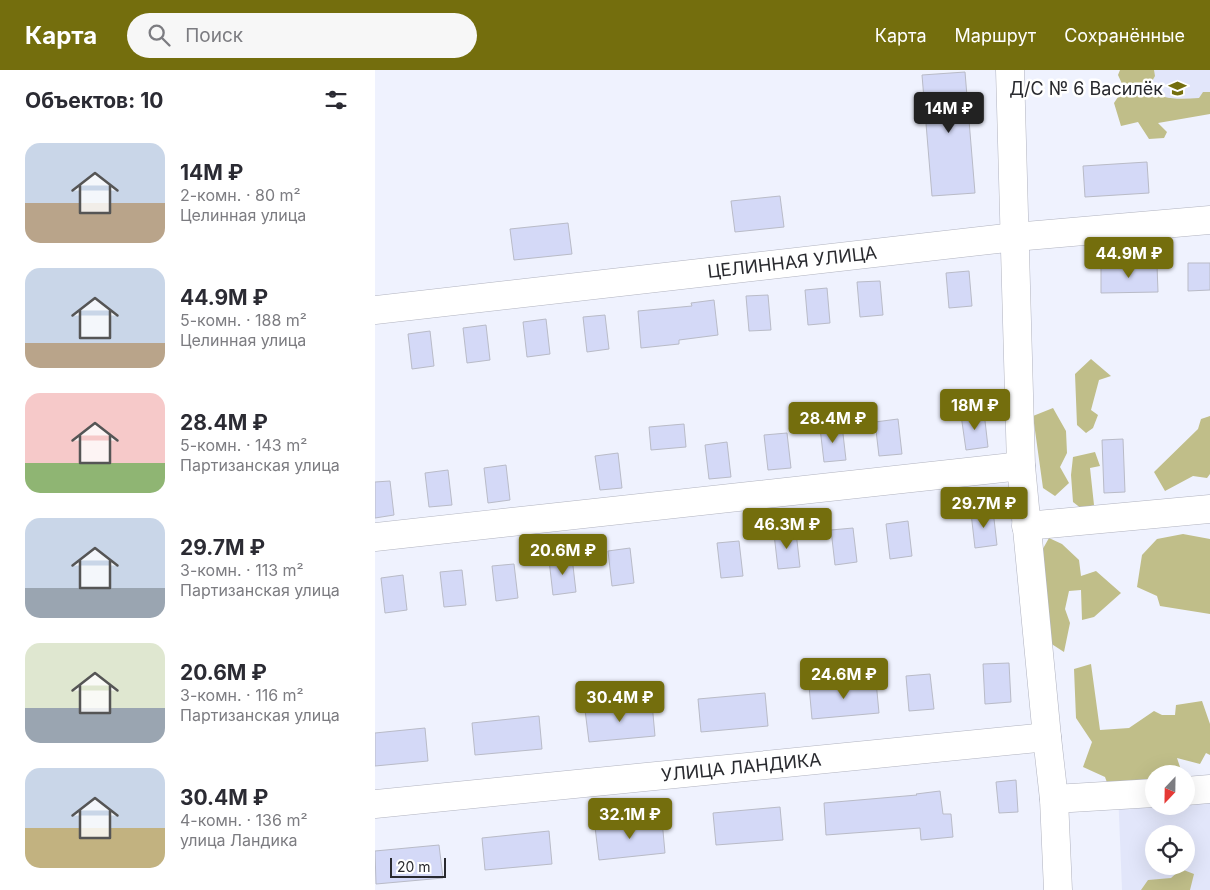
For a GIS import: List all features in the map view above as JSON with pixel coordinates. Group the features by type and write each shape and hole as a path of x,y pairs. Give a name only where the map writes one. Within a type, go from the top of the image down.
{"street":[{"path":"1010,70 1021,466 1054,800 1059,890"},
{"name":"ЦЕЛИННАЯ УЛИЦА","path":"375,310 1015,237 1210,220"},
{"path":"375,537 1021,466"},
{"path":"1027,526 1210,509"},
{"name":"УЛИЦА ЛАНДИКА","path":"375,804 1047,737"},
{"path":"1195,791 1210,790"},
{"path":"1054,800 1145,794"}],"shaded area":[{"path":"1120,70 1154,70 1155,76 1148,88 1166,97 1179,99 1199,98 1203,92 1210,92 1210,114 1158,123 1167,132 1164,138 1149,139 1138,122 1121,126 1114,103 1124,88 1118,75"},
{"name":"Д/С № 6 Василёк","path":"1138,70 1210,70 1210,107 1151,113"},
{"path":"1091,359 1111,376 1099,380 1091,410 1098,415 1093,428 1086,433 1077,425 1075,374"},
{"path":"1053,408 1066,431 1067,453 1060,467 1069,483 1055,496 1043,488 1033,416"},
{"path":"1210,416 1210,474 1207,478 1193,476 1165,491 1154,472 1198,429 1201,419"},
{"path":"1095,452 1100,466 1090,468 1094,505 1082,509 1073,502 1071,475 1073,457"},
{"path":"1183,534 1210,539 1210,614 1160,606 1157,596 1137,587 1142,555 1157,539"},
{"path":"1049,538 1062,544 1079,560 1081,576 1096,571 1121,593 1094,617 1082,620 1081,590 1069,591 1065,609 1070,623 1064,652 1047,641 1036,561"},
{"path":"1091,664 1100,730 1129,728 1154,711 1162,715 1175,715 1176,705 1202,701 1210,724 1210,755 1206,753 1200,764 1177,758 1179,765 1145,765 1145,795 1111,794 1105,777 1083,767 1092,742 1076,718 1074,669"},
{"path":"1210,786 1210,890 1122,890 1118,791 1145,802 1145,815 1195,815 1195,787"},
{"path":"1174,875 1194,875 1190,890 1141,890 1148,880 1171,878"}],"building":[{"path":"965,72 975,193 932,196 922,75"},
{"path":"1147,162 1149,193 1085,197 1083,166"},
{"path":"780,196 784,227 735,232 731,201"},
{"path":"568,223 572,254 514,260 510,229"},
{"path":"1188,263 1210,263 1210,290 1188,291"},
{"path":"1101,265 1157,265 1158,292 1101,293"},
{"path":"969,271 972,306 949,308 946,273"},
{"path":"880,281 883,315 860,317 857,282"},
{"path":"827,288 830,323 808,325 805,290"},
{"path":"768,295 771,330 749,331 746,296"},
{"path":"714,300 718,335 679,340 679,344 641,348 638,311 692,306 691,303"},
{"path":"605,315 609,349 587,352 583,317"},
{"path":"546,319 550,354 527,357 523,322"},
{"path":"486,325 490,360 467,363 463,328"},
{"path":"430,331 434,366 412,369 408,334"},
{"path":"984,412 988,447 966,450 961,415"},
{"path":"898,419 902,454 879,456 875,422"},
{"path":"684,424 686,447 651,450 649,427"},
{"path":"842,425 846,460 824,462 820,428"},
{"path":"787,433 791,468 768,470 764,435"},
{"path":"1123,439 1125,492 1104,493 1102,440"},
{"path":"727,442 731,477 709,479 705,445"},
{"path":"618,453 622,488 600,490 595,456"},
{"path":"506,465 510,500 488,503 484,468"},
{"path":"448,470 452,505 429,507 425,473"},
{"path":"390,481 394,515 375,518 375,482"},
{"path":"993,510 997,545 975,548 971,513"},
{"path":"908,521 912,556 890,559 886,524"},
{"path":"853,528 857,562 835,565 831,530"},
{"path":"796,532 800,567 778,569 774,534"},
{"path":"739,541 743,576 721,578 717,543"},
{"path":"630,548 634,583 612,586 608,551"},
{"path":"572,557 576,592 553,595 549,560"},
{"path":"514,564 518,598 496,601 492,566"},
{"path":"462,570 466,605 444,607 440,572"},
{"path":"403,575 407,610 385,613 381,578"},
{"path":"1009,663 1011,702 985,704 983,664"},
{"path":"930,674 934,709 909,711 906,676"},
{"path":"876,681 879,713 812,719 809,686"},
{"path":"765,693 768,726 701,732 698,699"},
{"path":"652,703 655,736 589,742 585,710"},
{"path":"539,716 542,749 475,755 472,723"},
{"path":"425,728 428,761 375,766 375,733"},
{"path":"1016,780 1018,812 999,813 996,782"},
{"path":"940,791 943,814 951,814 953,837 921,840 920,828 826,835 824,803 917,795"},
{"path":"780,807 783,840 716,845 713,813"},
{"path":"662,820 665,853 599,860 595,827"},
{"path":"549,831 552,864 485,870 482,838"},
{"path":"439,845 443,878 376,884 375,851"}],"place":[{"name":"Д/С № 6 Василёк","path":"1177,89"}]}
